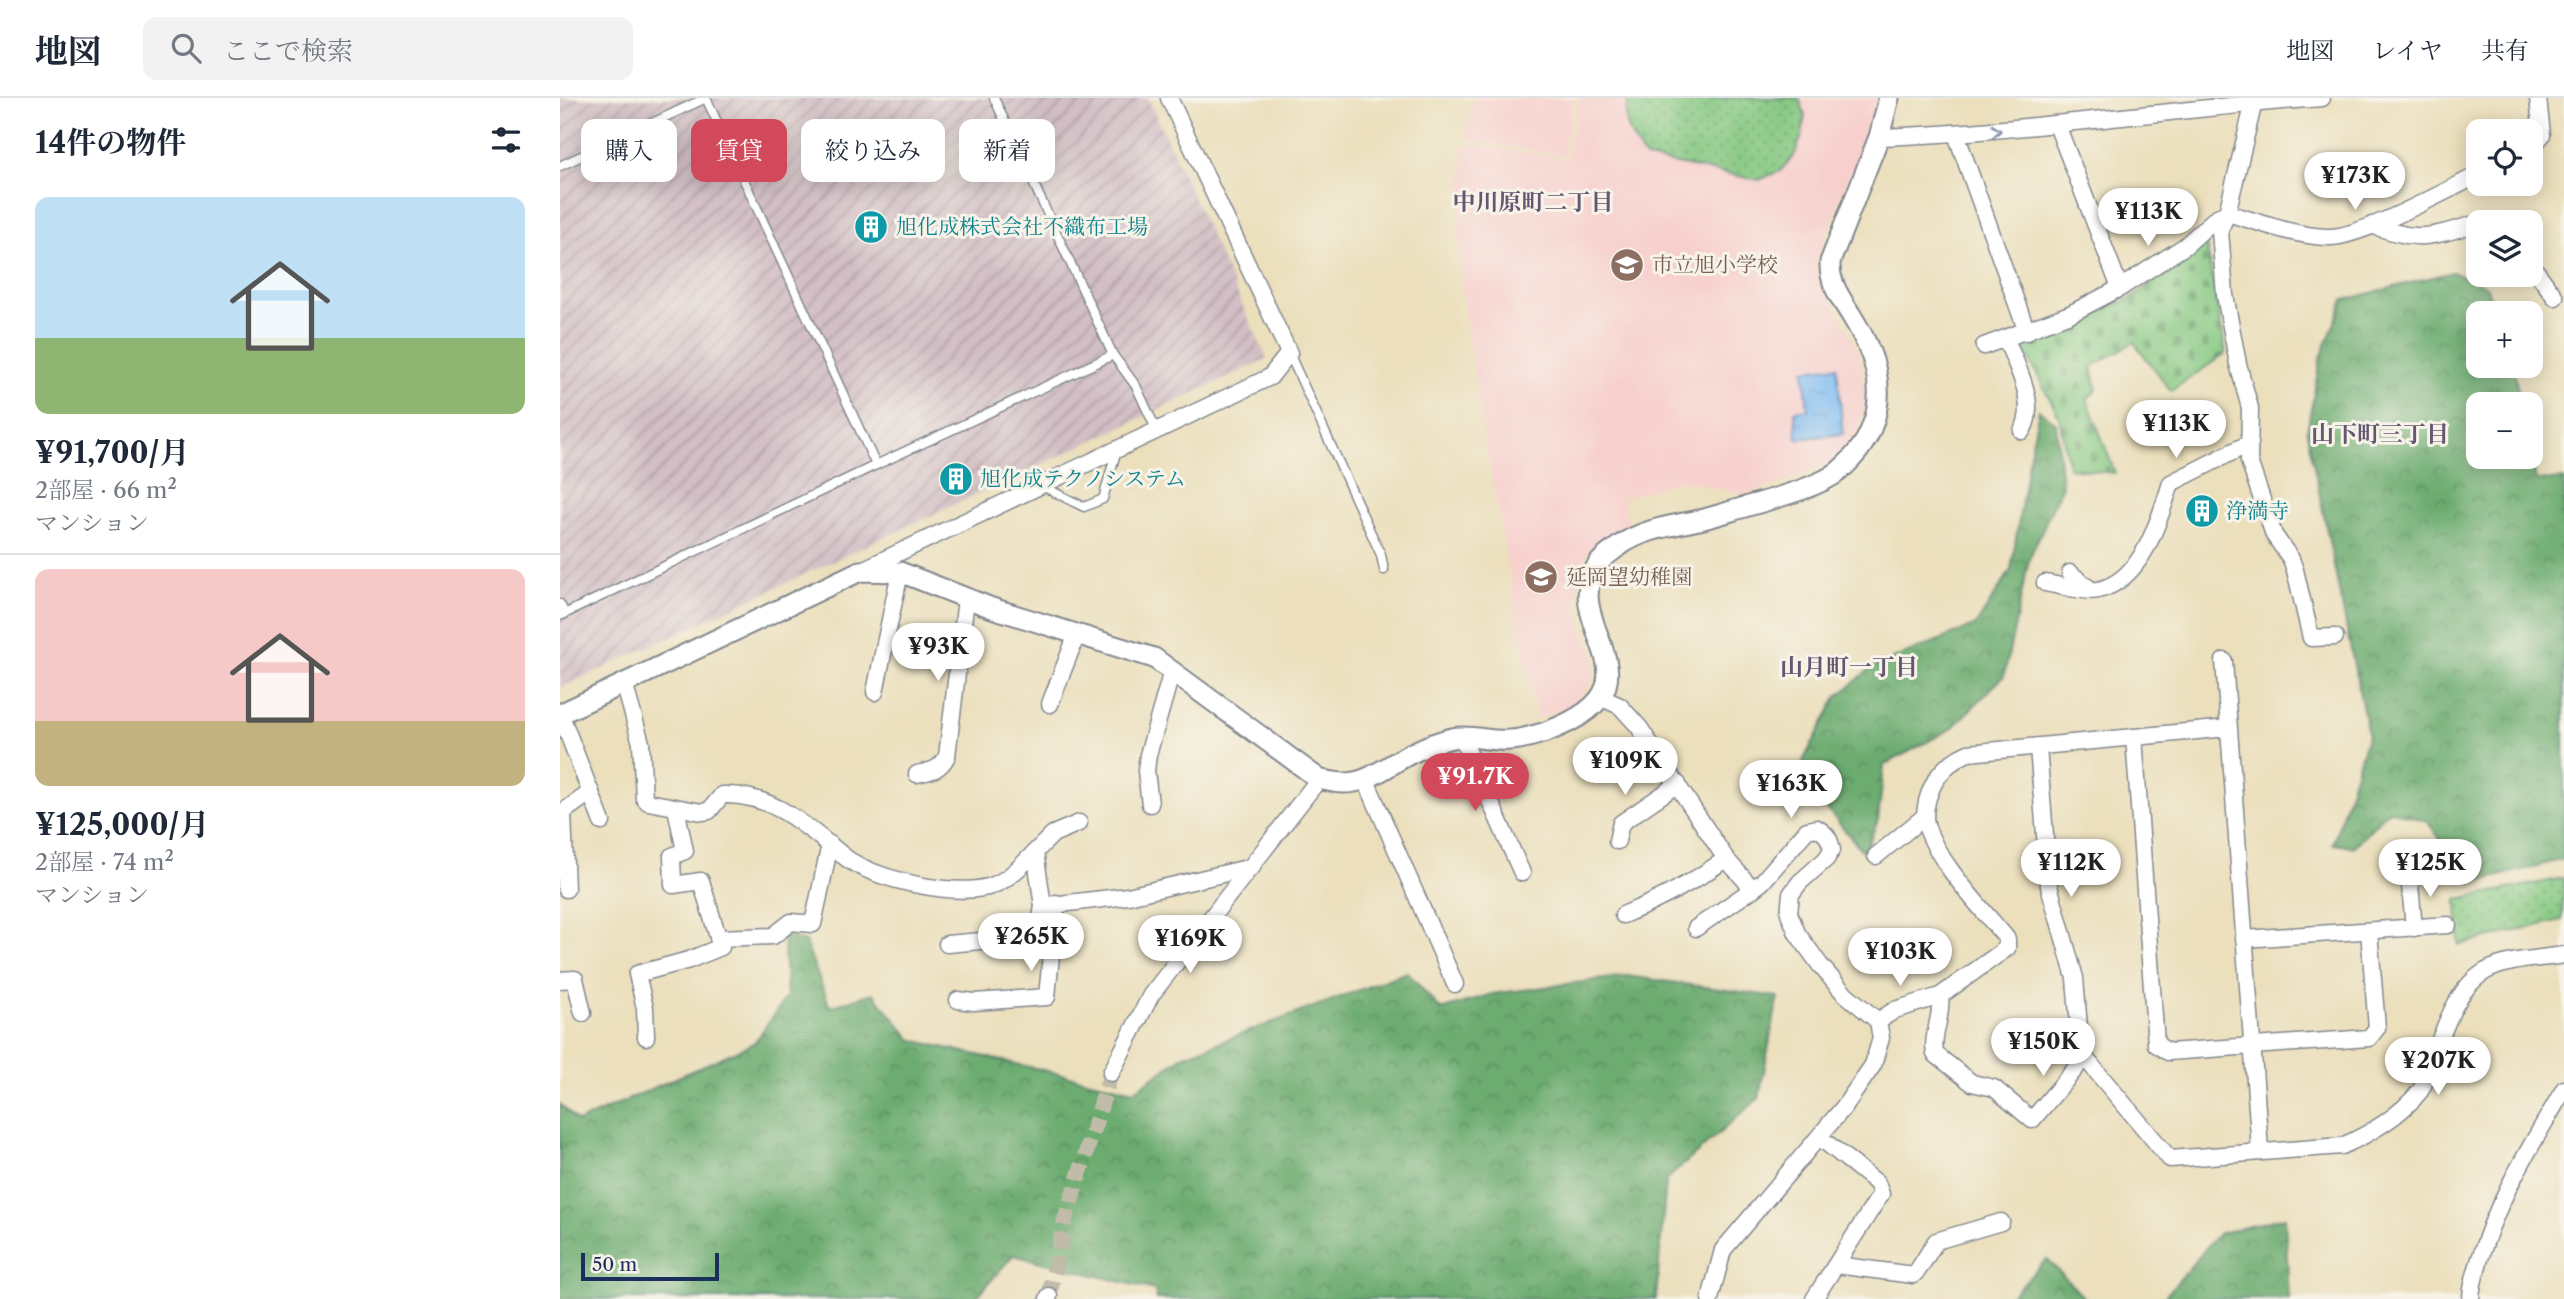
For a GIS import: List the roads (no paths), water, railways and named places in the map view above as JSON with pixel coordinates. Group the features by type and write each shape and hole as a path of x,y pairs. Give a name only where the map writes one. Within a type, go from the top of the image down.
{"street":[{"path":"602,822 560,713 1270,377 1289,353 1169,98"},
{"path":"860,571 900,572 966,599 1154,658 1319,779 1346,783 1365,778 1414,751 1454,738 1511,740 1546,732 1579,716 1602,698 1609,679 1606,656 1593,621 1588,589 1599,563 1621,545 1647,531 1700,520 1796,491 1836,473 1852,458 1871,430 1879,397 1876,366 1870,347 1835,291 1829,275 1830,262 1879,137 1889,98"},
{"path":"1879,137 1956,135 2255,100 2322,98"},
{"path":"2538,98 2540,119"},
{"path":"2255,100 2227,213 2220,230 2225,295 2238,364 2250,408 2249,461 2274,535 2291,559 2295,570 2311,638 2335,637"},
{"path":"2057,125 2120,288"},
{"path":"1956,135 2027,332"},
{"path":"1984,346 2070,314 2120,288 2185,246 2217,217 2227,213 2329,238 2372,225 2466,181"},
{"path":"2372,225 2401,236 2425,237 2466,226"},
{"path":"2543,281 2554,297"},
{"path":"2006,339 2029,403 2028,423 2022,431"},
{"path":"2045,583 2097,591 2122,579 2135,565 2158,523 2171,483 2250,443"},
{"path":"875,692 900,572"},
{"path":"2070,573 2092,590"},
{"path":"916,774 934,771 942,766 947,756 966,599"},
{"path":"1050,704 1077,634"},
{"path":"2224,661 2260,1150"},
{"path":"1150,804 1146,771 1148,755 1172,671"},
{"path":"624,683 641,743 644,798 648,802 702,813 709,811 722,795 750,796 771,804 804,825 853,862 911,885 965,889 989,887 1009,877 1053,834 1079,823"},
{"path":"1602,698 1619,706 1639,727 1727,859 1753,889"},
{"path":"1878,1021 1895,1010 1940,996 2007,948 2007,939 1938,850 1929,834 1925,816 1929,792 1939,774 1957,758 1968,753 2228,728"},
{"path":"2134,737 2156,1044 2168,1052 2369,1038 2377,1028 2369,931"},
{"path":"1462,738 1522,873"},
{"path":"1940,996 1942,1010 1933,1045 1935,1054 1972,1083 1994,1088 2032,1120 2077,1068 2081,1053 2075,978 2049,886 2038,747"},
{"path":"1365,778 1455,984"},
{"path":"1111,1073 1151,995 1319,779"},
{"path":"1617,841 1621,822 1678,784"},
{"path":"566,889 563,812 591,792"},
{"path":"646,1037 645,1008 637,974 721,947 701,881 673,885 672,856 685,851 676,808"},
{"path":"1876,856 1925,816"},
{"path":"1696,928 1762,882 1807,830 1817,828 1830,839 1832,850 1791,894 1789,913 1797,933 1820,965 1843,992 1878,1021 1881,1038 1873,1065 1819,1138 1723,1250 1710,1299"},
{"path":"718,938 773,936 791,922 813,924 830,845"},
{"path":"958,1000 974,1002 1047,997 1050,904 1035,852"},
{"path":"1623,915 1690,884 1727,859"},
{"path":"1050,904 1128,896 1252,867"},
{"path":"2409,874 2414,928"},
{"path":"947,944 1038,936 1050,904"},
{"path":"2244,939 2448,925"},
{"path":"2081,1053 2169,1159 2260,1150 2342,1146 2361,1138 2403,1109 2421,1089 2455,1006 2469,983 2487,970 2509,963 2564,955"},
{"path":"560,980 575,979 583,1013"},
{"path":"2471,1299 2471,1289 2483,1245 2505,1195 2564,1089"},
{"path":"1814,1299 1881,1194 1877,1183 1819,1138"},
{"path":"1836,1265 1913,1275 1936,1241 2001,1222"}],"lane":[{"path":"560,166 706,98 876,465"},
{"path":"994,98 1113,355 1136,386 1157,431"},
{"path":"1289,353 1381,555 1384,570"},
{"path":"560,604 562,615 1113,355"},
{"path":"1041,485 1084,507 1103,499 1117,449"}],"water":[{"path":"1837,366 1843,434 1797,439 1795,411 1808,409 1804,370"}],"tunnel":[{"path":"1049,1296 1065,1220 1111,1073"}],"place":[{"name":"旭化成株式会社不織布工場","path":"871,227"},
{"name":"市立旭小学校","path":"1627,265"},
{"name":"旭化成テクノシステム","path":"956,479"},
{"name":"浄満寺","path":"2202,511"},
{"name":"延岡望幼稚園","path":"1541,577"}],"district":[{"name":"中川原町二丁目","path":"1533,202"},
{"name":"山下町三丁目","path":"2380,434"},
{"name":"山月町一丁目","path":"1849,667"}]}
